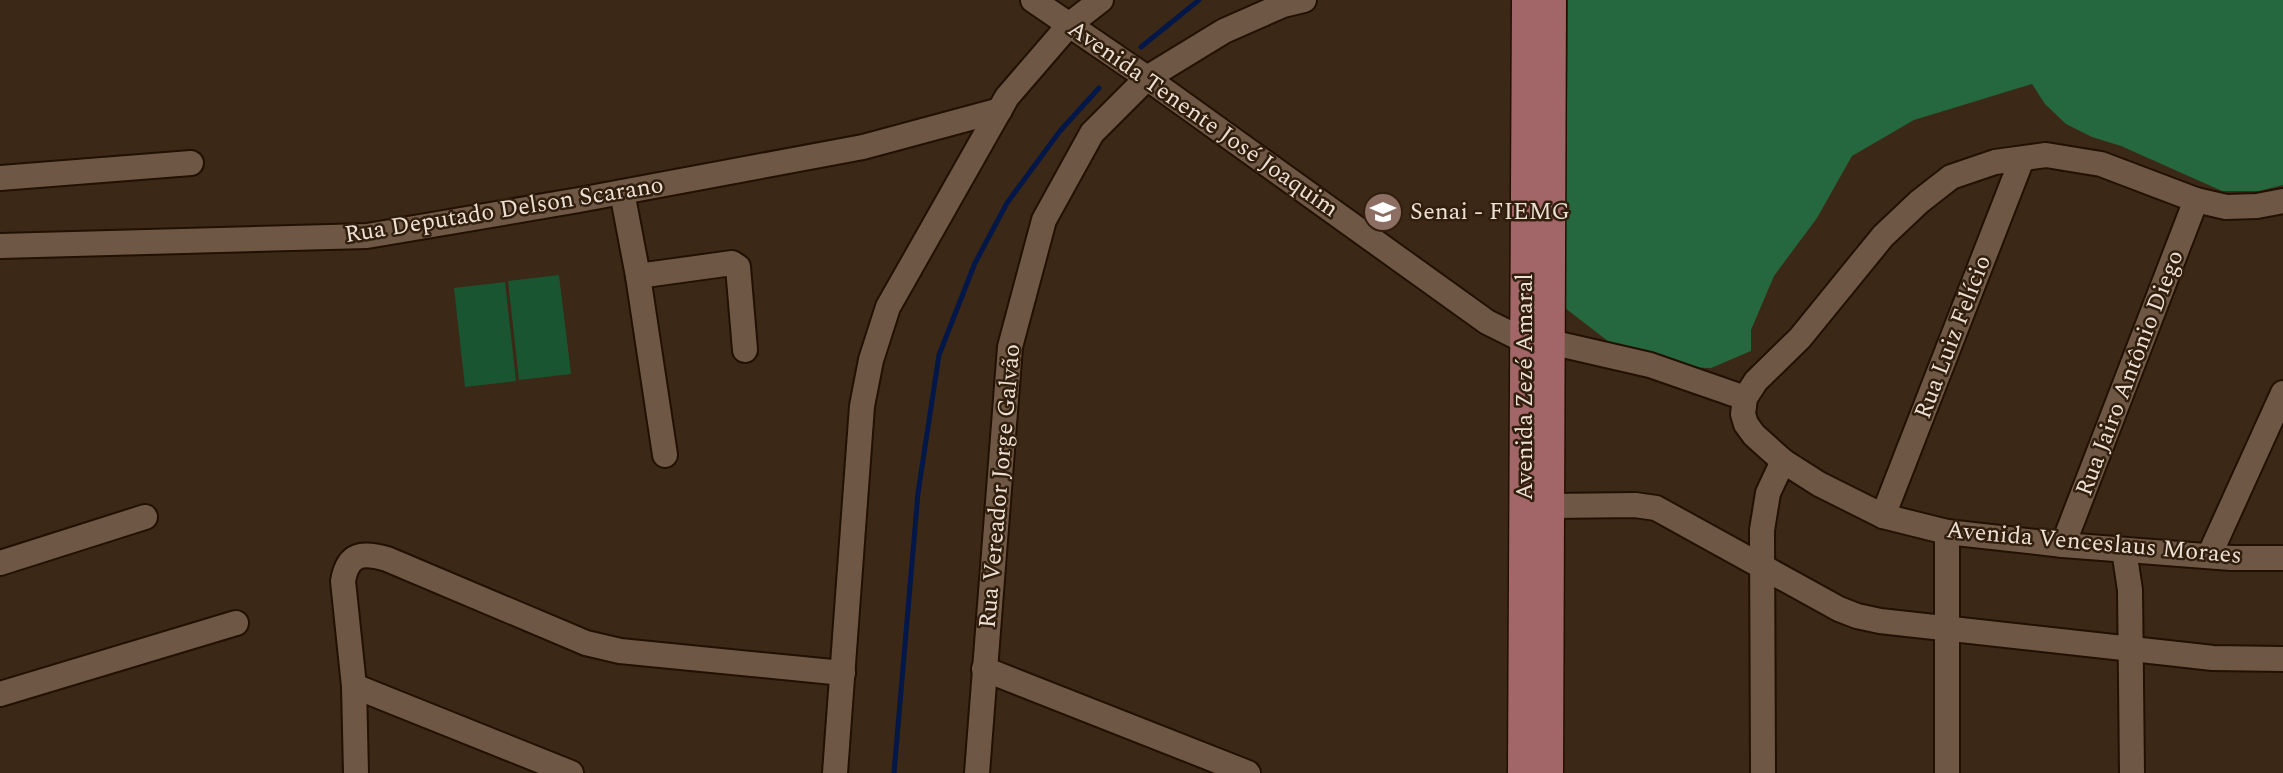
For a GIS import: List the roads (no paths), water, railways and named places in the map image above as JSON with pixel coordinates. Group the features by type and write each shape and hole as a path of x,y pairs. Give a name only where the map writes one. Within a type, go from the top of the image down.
{"main road":[{"name":"Avenida Zezé Amaral","path":"1527,0 1538,341"},
{"name":"Avenida Zezé Amaral","path":"1523,773 1537,500 1538,341 1550,0"},
{"name":"Avenida Zezé Amaral","path":"1537,500 1549,773"}],"street":[{"name":"Avenida Tenente José Joaquim","path":"1033,0 1147,78 1487,322 1538,341"},
{"path":"835,773 862,406 871,360 888,307 1007,97 1070,24 1101,0"},
{"name":"Rua Vereador Jorge Galvão","path":"976,773 1010,347 1044,220 1092,133 1147,78 1224,31 1283,5 1304,0"},
{"name":"Rua Deputado Delson Scarano","path":"0,246 367,236 863,147 1000,110"},
{"path":"1538,341 1650,365 1745,398 1756,381 1800,338 1883,236 1951,177 1995,162 2046,156 2101,164 2196,200 2226,207 2257,206 2283,201"},
{"name":"Rua Luiz Felício","path":"1883,516 2022,159"},
{"path":"0,178 191,163"},
{"path":"622,192 638,276 665,455"},
{"name":"Rua Jairo Antônio Diego","path":"2063,545 2196,200"},
{"path":"638,276 732,262 738,267 746,350"},
{"path":"2209,556 2283,393"},
{"name":"Avenida Venceslaus Moraes","path":"1745,398 1743,414 1746,424 1754,435 1783,461 1819,484 1883,516 1947,532 2063,545 2209,556 2283,558"},
{"path":"1763,773 1762,530 1768,493 1783,461"},
{"path":"1537,500 1656,508 1839,609 1880,621 2213,658 2283,659"},
{"path":"0,564 145,516"},
{"path":"1947,532 1947,773"},
{"path":"2124,550 2130,590 2132,773"},
{"path":"356,773 354,685 343,582 345,569 353,559 369,554 387,559 586,643 620,650 843,673"},
{"path":"0,694 236,622"},
{"path":"984,669 1248,773"},
{"path":"354,685 571,773"}],"waterway":[{"path":"1141,47 1199,0"},
{"path":"894,773 918,493 939,355 975,263 1007,203 1060,131 1099,88"}],"place":[{"name":"Senai - FIEMG","path":"1383,212"}]}
